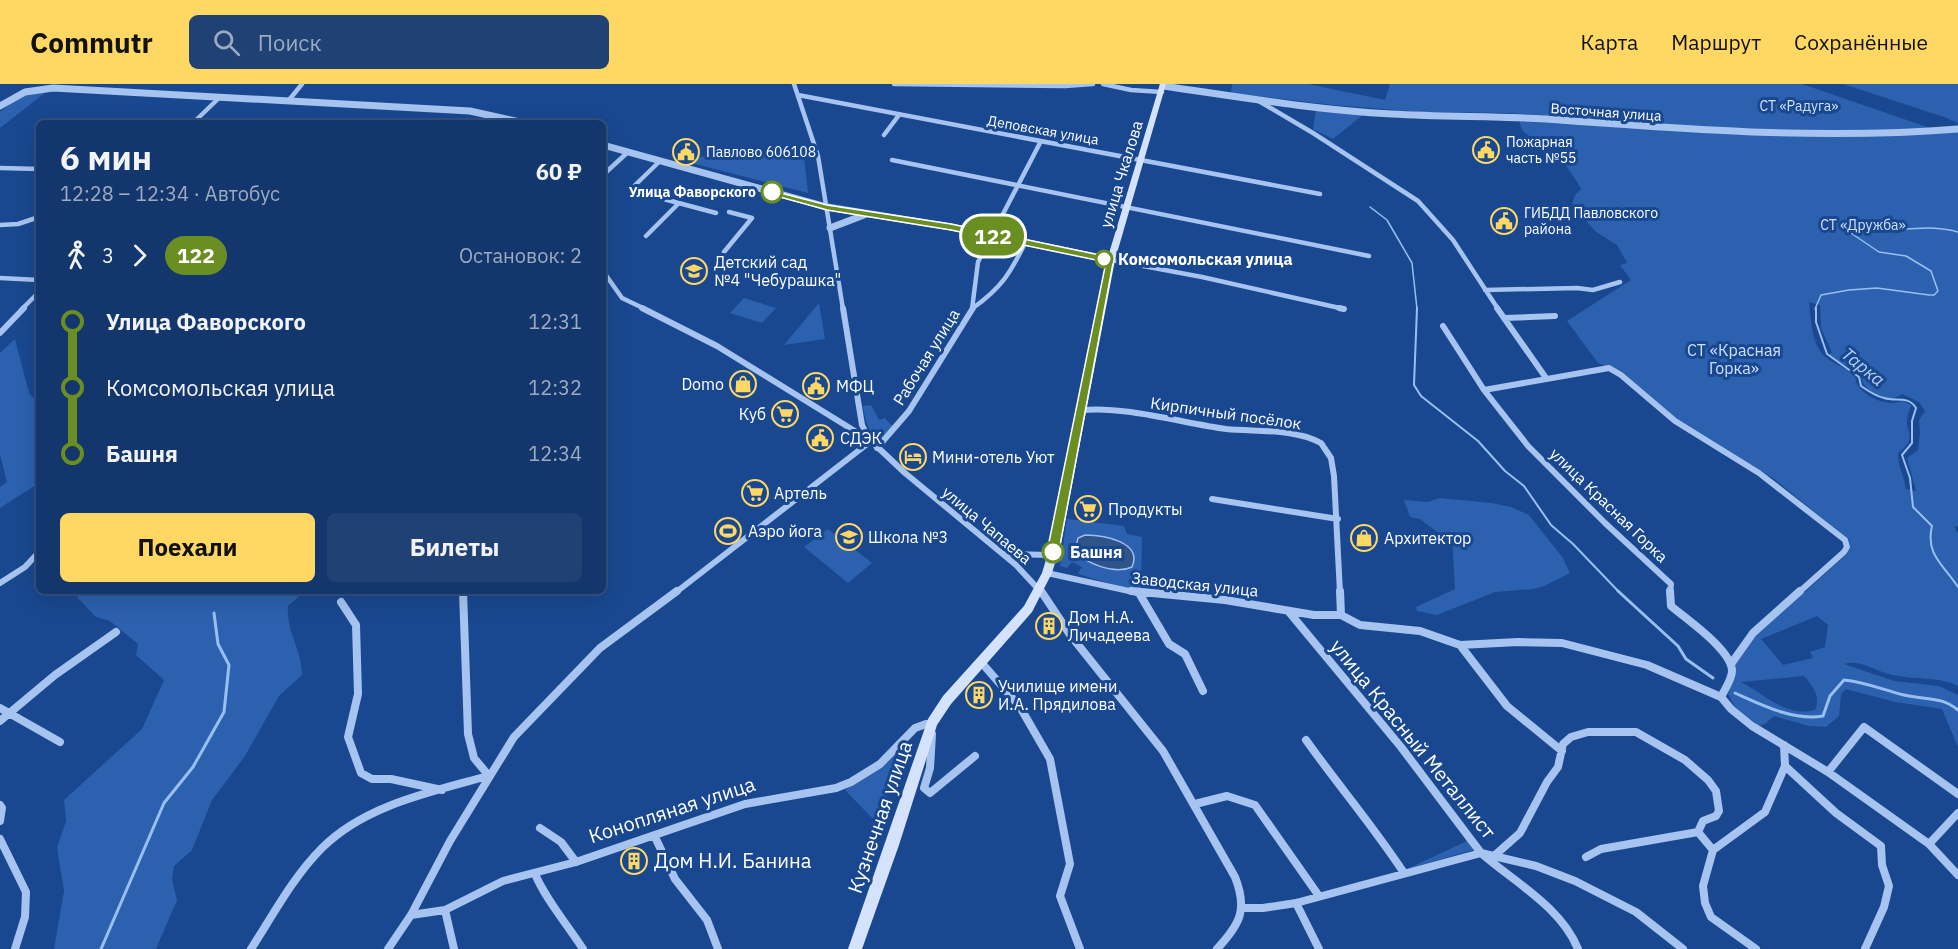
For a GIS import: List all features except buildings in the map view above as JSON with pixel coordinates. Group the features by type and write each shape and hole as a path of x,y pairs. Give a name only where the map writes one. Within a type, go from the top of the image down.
{"main road":[{"name":"улица Чкалова","path":"1039,588 1047,573 1052,555 1083,410 1111,260 1125,207 1163,87"},
{"path":"981,662 1020,619 1039,588"},
{"name":"Кузнечная улица","path":"855,949 932,723 946,700 981,662"}],"street":[{"path":"289,100 302,84"},
{"path":"388,949 411,915 450,841 514,737 566,681 600,648 712,565 871,441 862,425 818,156 794,84"},
{"path":"894,84 1054,86 1093,84"},
{"name":"Восточная улица","path":"1103,84 1131,90 1163,87 1354,111 1453,117 1514,117 1686,129 1897,134 1958,129"},
{"path":"0,106 18,94 44,86 470,111 510,120"},
{"name":"Деповская улица","path":"798,95 1141,158 1320,194"},
{"path":"196,120 220,97"},
{"name":"Восточная улица","path":"1254,98 1418,201 1453,240 1546,378"},
{"path":"884,135 899,115"},
{"name":"Рабочая улица","path":"877,448 909,411 973,308 978,262 1020,186 1041,141"},
{"path":"606,146 827,207 992,235 1202,277 1344,309"},
{"path":"606,172 628,152"},
{"path":"892,160 1369,256"},
{"path":"660,161 630,190 716,213"},
{"path":"0,168 36,170"},
{"path":"646,236 678,204"},
{"path":"724,252 752,218 729,212"},
{"path":"830,228 841,222 868,214"},
{"path":"0,225 22,223 36,218"},
{"path":"973,308 996,292 1014,266 1025,243"},
{"name":"улица Чапаева","path":"606,276 622,298 717,346 871,441 1039,588 1083,651 1163,751 1195,804 1238,885 1244,908"},
{"path":"0,278 36,280"},
{"path":"1485,290 1577,288 1593,290 1620,282"},
{"path":"0,333 36,295"},
{"path":"1504,318 1556,316"},
{"name":"улица Красная Горка","path":"1443,326 1484,390 1528,446 1605,523 1671,584 1668,599 1671,606 1714,642 1731,664"},
{"path":"1484,390 1609,368 1621,375 1675,421 1759,473 1845,540 1847,547 1753,633 1731,664 1732,671 1720,697"},
{"name":"Кирпичный посёлок","path":"1083,410 1130,414 1248,432 1284,434 1319,442 1328,449 1333,469 1338,519 1341,615"},
{"path":"1212,499 1338,519"},
{"path":"1002,554 1052,555"},
{"path":"0,583 25,567 36,555"},
{"name":"Заводская улица","path":"1047,573 1139,593 1224,600 1278,607 1289,612 1341,615 1360,625 1420,632 1461,645 1546,642 1585,648 1647,665 1720,697 1752,726 1828,772 1929,844 1958,875"},
{"path":"1139,593 1168,644 1185,654 1203,691"},
{"path":"463,594 468,734 471,754 478,768 489,776"},
{"path":"341,602 356,625 358,694 348,736 362,773 372,779 391,779 443,790"},
{"name":"улица Красный Металлист","path":"1289,612 1401,747 1481,853 1536,866 1575,881 1635,912 1683,949"},
{"path":"0,721 55,675 116,632"},
{"path":"1461,645 1507,706 1562,751"},
{"path":"981,662 1020,707 1050,759 1070,864 1060,896 1080,949"},
{"path":"0,708 60,742"},
{"path":"932,723 930,768 924,788 930,793 975,756"},
{"name":"Конопляная улица","path":"411,915 445,910 503,881 535,874 655,837 745,804 791,796 813,795 846,785 893,753 912,730 919,725 932,723"},
{"path":"1828,772 1863,727 1958,794"},
{"path":"1494,856 1520,833 1547,782 1558,767 1563,744 1571,737 1588,732 1636,732 1685,760 1708,780 1716,791 1719,811 1716,816 1703,821 1698,832"},
{"path":"1306,740 1341,790 1381,838 1404,873"},
{"path":"1756,949 1711,917 1705,903 1703,886 1713,850 1765,812 1785,766 1784,745"},
{"path":"1785,766 1836,813 1881,846 1882,865 1889,886 1884,907 1865,949"},
{"path":"251,949 302,872 324,847 350,826 375,813 489,776"},
{"path":"1195,804 1227,796 1255,805 1319,896"},
{"path":"0,805 0,821"},
{"path":"1929,844 1958,813"},
{"path":"540,828 555,835 563,842 570,849 576,862"},
{"path":"1698,832 1713,850"},
{"path":"1586,857 1601,849 1698,832"},
{"path":"655,837 675,879 707,920 718,949"},
{"path":"0,839 6,857 25,887 25,923 15,949"},
{"path":"1216,949 1231,933 1244,908 1263,908 1296,903 1481,853 1565,926 1576,941 1578,949"},
{"path":"535,874 543,893 561,914 583,949"},
{"path":"1296,903 1319,949"},
{"path":"445,910 454,949"}],"green space":[{"name":"СТ «Радуга»","path":"1232,84 1308,84 1385,100 1390,84 1802,84 1930,128 1843,131 1685,127 1510,113 1422,112 1333,105 1231,93"},
{"path":"1843,84 1958,84 1958,123 1944,117"},
{"path":"46,92 0,128 0,112 22,97"},
{"path":"1316,110 1364,114 1333,139 1313,129"},
{"path":"1519,119 1851,135 1926,135 1958,131 1958,526 1954,527 1958,533 1958,686 1934,679 1893,675 1862,664 1844,664 1894,681 1939,686 1958,695 1958,747 1942,709 1895,702 1846,689 1841,694 1839,716 1826,727 1809,726 1774,716 1759,726 1735,707 1728,694 1735,674 1734,665 1756,636 1847,554 1850,548 1849,540 1773,478 1675,419 1625,374 1598,363 1567,321 1631,280 1620,265 1627,263 1617,245 1596,232 1572,205 1575,195 1581,189 1563,161 1558,148 1553,143 1530,136 1521,128","holes":["1809,302 1820,305 1821,328 1832,353 1828,354 1857,372 1867,389 1876,395 1892,398 1902,394 1919,402 1925,411 1919,420 1918,450 1907,458 1916,491 1906,489 1898,458 1898,453 1910,438 1907,420 1911,405 1902,401 1884,402 1871,397 1861,389 1850,372 1832,362 1820,351 1812,327","1817,616 1828,625 1825,647 1810,652 1813,658 1783,665 1761,639","1804,676 1817,696 1817,705 1815,710 1805,712 1785,708 1741,682"]},
{"path":"803,148 808,193 676,159"},
{"path":"744,298 776,308 762,323 730,313"},
{"path":"819,303 825,339 784,345"},
{"path":"15,339 29,393 36,401 36,485 0,508 0,487 7,482 0,454 0,353"},
{"path":"871,405 879,420 885,418 890,424 896,426 878,443 868,426 863,406"},
{"path":"1439,498 1492,503 1511,507 1529,515 1563,558 1570,573 1544,586 1495,592 1437,615 1417,611 1416,607 1455,589 1452,537 1437,532 1420,519 1410,517 1404,500 1428,502"},
{"path":"1067,519 1124,526 1127,534 1142,537 1141,588 1124,588 1081,575 1078,573 1082,567 1072,562 1067,568 1060,566"},
{"path":"828,529 872,563 848,583 804,547"},
{"path":"80,594 302,594 288,606 288,615 300,658 302,675 279,696 245,756 212,800 192,850 174,866 172,880 177,900 156,949 54,949 64,891 57,848 66,821 64,800 142,729 164,680 136,655 138,644 110,621 96,617 77,597"},
{"path":"898,752 903,754 876,822 845,790"},
{"path":"1467,841 1473,850 1407,869"}],"shaded area":[{"path":"1085,535 1102,536 1127,546 1134,558 1132,567 1110,569 1080,556 1075,551 1078,538"}],"waterway":[{"path":"1370,207 1387,220 1412,263 1417,309"},
{"name":"Тарка","path":"1815,309 1821,295 1849,290 1877,288 1929,295 1934,295 1938,291 1931,271 1906,256 1879,252 1842,227 1844,224 1854,223 1882,229 1929,228 1958,232"},
{"name":"Тарка","path":"1816,308 1816,322 1827,354 1859,377 1861,386 1869,391 1888,399 1906,400 1916,408 1912,421 1912,443 1902,455 1910,478 1913,507 1932,526 1933,552 1958,587"},
{"path":"1417,309 1414,385 1421,396 1478,441 1505,471 1524,486 1551,525 1573,544 1619,592"},
{"path":"1619,592 1678,646 1686,659 1713,678"},
{"path":"101,949 164,803 193,767 224,712 229,665 218,644 214,613"},
{"path":"1735,693 1789,714 1823,716 1830,696 1844,680 1904,695 1939,700 1958,710"}],"bus line":[{"name":"122","path":"772,192 827,207 951,227 1111,260 1053,552"}],"place":[{"name":"Пожарная часть №55","path":"1486,150"},
{"name":"Павлово 606108","path":"686,152"},
{"name":"Улица Фаворского","path":"772,192"},
{"name":"ГИБДД Павловского района","path":"1504,221"},
{"name":"Комсомольская улица","path":"1104,259"},
{"name":"Детский сад №4 \"Чебурашка\"","path":"694,271"},
{"name":"Domo","path":"743,384"},
{"name":"МФЦ","path":"816,386"},
{"name":"Куб","path":"785,414"},
{"name":"СДЭК","path":"820,438"},
{"name":"Мини-отель Уют","path":"913,457"},
{"name":"Артель","path":"755,493"},
{"name":"Продукты","path":"1088,509"},
{"name":"Аэро йога","path":"728,531"},
{"name":"Школа №3","path":"849,537"},
{"name":"Архитектор","path":"1364,538"},
{"name":"Башня","path":"1053,552"},
{"name":"Дом Н.А. Личадеева","path":"1049,626"},
{"name":"Училище имени И.А. Прядилова","path":"979,695"},
{"name":"Дом Н.И. Банина","path":"634,861"}],"park label":[{"name":"СТ «Дружба»","path":"1863,225"},
{"name":"СТ «Красная Горка»","path":"1734,359"}]}
